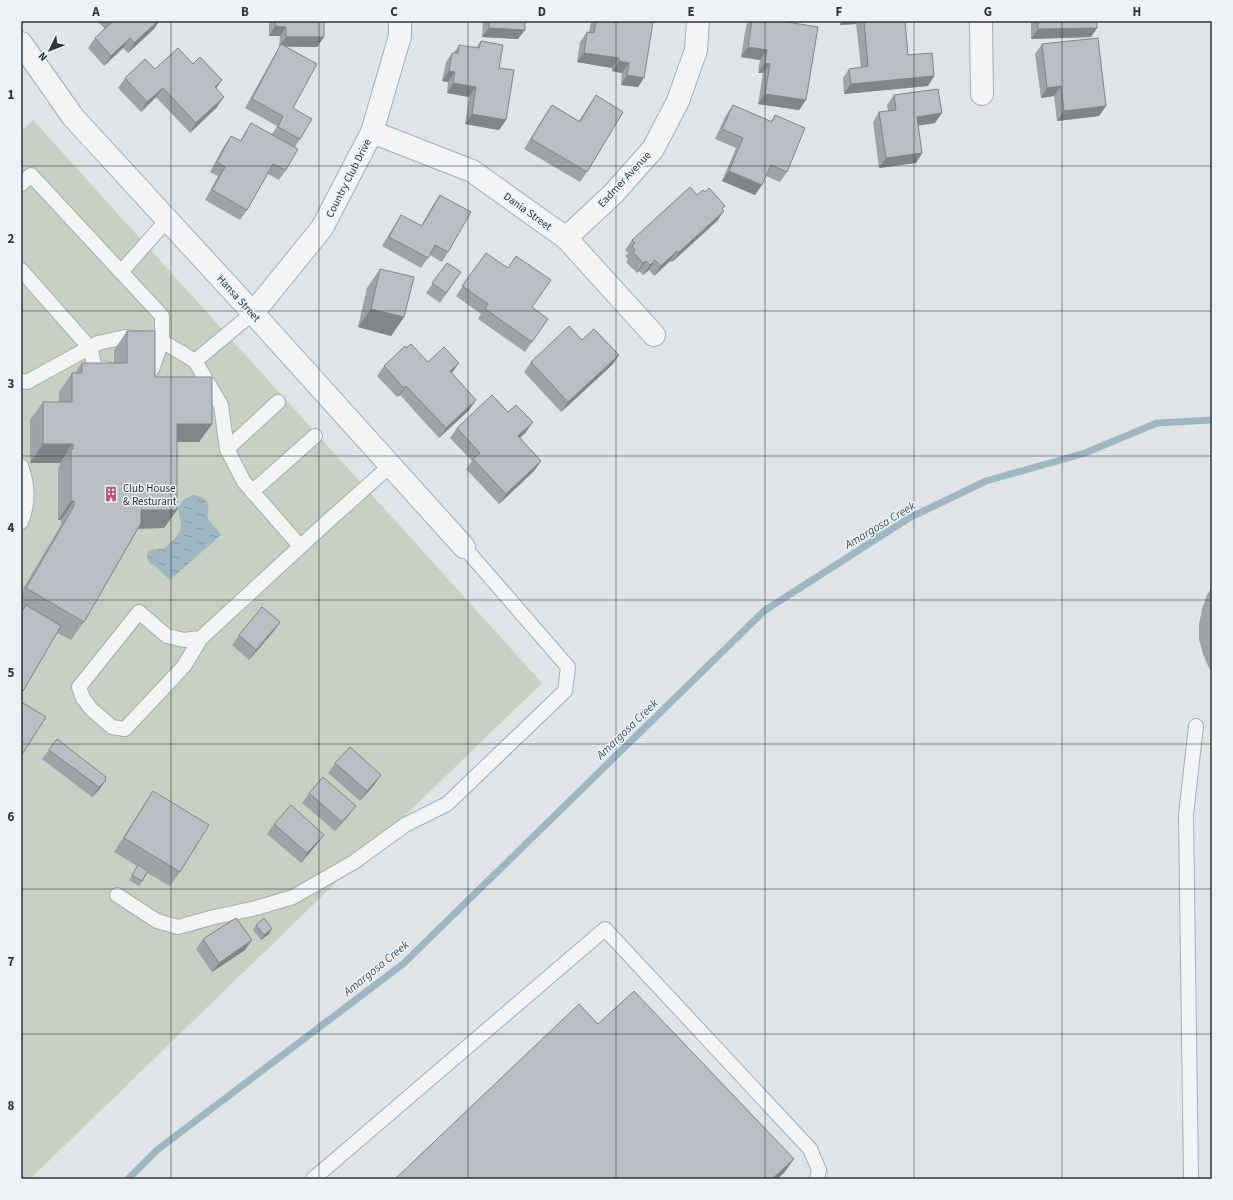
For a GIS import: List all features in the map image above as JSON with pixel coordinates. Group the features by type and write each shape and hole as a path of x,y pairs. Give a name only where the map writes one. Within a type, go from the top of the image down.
{"street":[{"name":"Country Club Drive","path":"253,313 322,228 372,132 400,36 400,21"},
{"name":"Eadmer Avenue","path":"566,238 613,194 652,149 678,102 696,50 698,21"},
{"path":"981,21 982,94"},
{"name":"Hansa Street","path":"21,43 73,117 253,313 464,547"},
{"name":"Dania Street","path":"372,132 472,171 566,238 654,335"}],"lane":[{"path":"21,184 31,175 162,316 162,341 152,369 142,369"},
{"path":"121,272 167,220"},
{"path":"21,270 90,348 95,368 114,369"},
{"path":"195,361 253,313"},
{"path":"21,381 27,382 98,343 125,337 162,341 195,361 221,405 227,449 244,482 300,546"},
{"path":"227,449 278,402"},
{"path":"252,492 314,436"},
{"path":"21,466 28,491 25,511 21,522"},
{"path":"201,638 184,640 167,636 139,612 79,687 83,698 91,709 112,727 125,730 184,666 201,638 300,546 390,466"},
{"path":"117,895 157,921 178,927 256,908 293,897 354,862 405,825 447,804 565,691 568,667 464,547"},
{"path":"1191,1179 1186,815 1196,726"},
{"path":"313,1179 605,929 810,1149 819,1170 817,1179"}],"shaded area":[{"path":"33,120 542,683 30,1179 21,1179 21,131"}],"water":[{"path":"193,495 199,496 207,501 209,507 208,519 221,535 170,580 155,566 150,564 147,558 148,551 164,548 176,538 179,534 181,526 178,508 183,500"}],"building":[{"path":"113,21 158,21 134,43 130,38 111,56 95,38"},
{"path":"276,21 324,21 324,37 286,37 286,27 275,26"},
{"path":"489,21 525,21 525,30 489,28"},
{"path":"596,21 653,22 644,78 627,75 629,63 619,61 619,58 584,53 587,32 594,33"},
{"path":"752,21 781,21 818,27 806,100 765,94 770,64 765,63 767,50 748,47"},
{"path":"864,21 905,21 908,55 932,53 934,76 851,84 849,69 868,66"},
{"path":"1038,21 1097,21 1097,28 1038,29"},
{"path":"1098,38 1106,106 1064,111 1061,86 1047,88 1042,44"},
{"path":"481,41 503,45 499,68 514,70 506,120 472,114 476,87 453,83 455,72 449,71 452,53 458,53 459,45 479,48"},
{"path":"281,44 317,64 293,108 312,119 300,139 278,127 283,116 252,99"},
{"path":"178,48 193,64 200,57 222,80 215,87 224,97 196,123 163,88 147,102 125,78 145,59 155,69"},
{"path":"938,89 942,113 917,117 922,153 886,158 879,112 896,110 894,95"},
{"path":"596,95 623,112 587,172 531,139 552,105 580,122"},
{"path":"733,105 772,122 775,115 805,128 787,172 771,165 762,185 729,171 743,138 722,129"},
{"path":"251,123 298,149 286,170 273,164 247,210 212,190 225,167 217,162 231,136 241,141"},
{"path":"690,187 697,195 703,190 705,192 709,188 725,206 722,209 724,211 678,253 677,251 661,266 655,260 650,265 646,261 643,263 633,252 635,250 632,246 635,243 632,240"},
{"path":"440,195 471,212 448,252 435,245 428,258 389,237 401,215 422,226"},
{"path":"486,253 508,268 516,256 551,280 532,307 548,319 532,342 485,309 488,304 462,286"},
{"path":"447,263 461,272 446,293 432,283"},
{"path":"380,269 414,277 404,317 371,309"},
{"path":"569,326 582,340 594,329 619,355 568,402 531,362"},
{"name":"Club House & Resturant","path":"127,331 155,331 155,377 212,377 212,424 177,424 177,510 141,510 141,523 84,622 26,588 74,506 74,501 71,501 71,449 73,449 73,444 43,444 43,402 72,402 72,373 82,373 82,363 127,363"},
{"path":"411,344 428,362 444,347 459,363 450,371 476,400 446,428 406,386 404,388 384,366 405,346 406,348"},
{"path":"492,395 508,412 516,405 533,422 518,436 541,461 506,494 473,459 480,453 457,428"},
{"path":"26,605 61,626 23,691 21,690 21,613"},
{"path":"262,607 280,622 256,650 239,635"},
{"path":"23,703 46,717 21,756 21,706"},
{"path":"57,739 106,777 106,780 99,787 49,750"},
{"path":"350,747 381,775 367,791 335,763"},
{"path":"323,777 356,806 342,822 309,793"},
{"path":"153,791 209,825 180,872 124,838"},
{"path":"291,805 324,835 307,853 274,824"},
{"path":"138,865 148,871 142,881 132,875"},
{"path":"236,918 252,940 219,963 203,939"},
{"path":"264,918 272,929 264,935 256,925"},
{"path":"634,991 794,1159 772,1179 395,1179 579,1004 598,1024"}],"waterway":[{"name":"Amargosa Creek","path":"128,1179 157,1150 403,964 764,611 909,518 986,481 1085,453 1157,423 1212,420"}],"place":[{"name":"Club House & Resturant","path":"111,494"}]}
